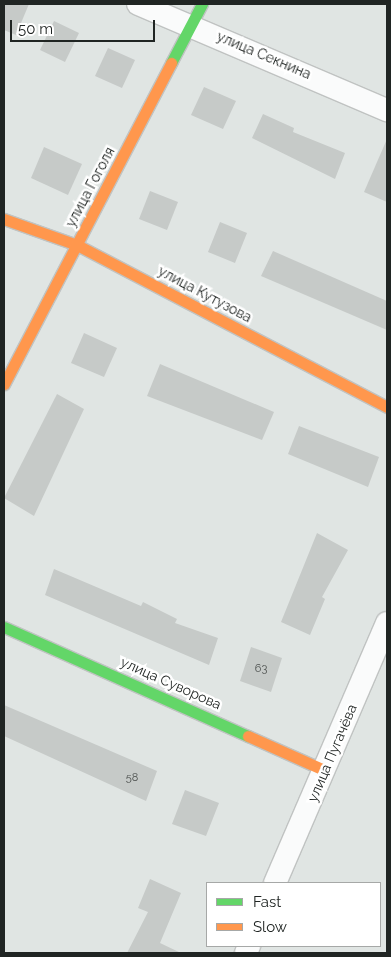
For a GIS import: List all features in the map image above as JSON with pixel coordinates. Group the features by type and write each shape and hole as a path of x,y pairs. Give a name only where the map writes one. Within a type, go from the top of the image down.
{"street":[{"name":"улица Секнина","path":"138,4 193,24 387,110"},
{"name":"улица Гоголя","path":"4,384 202,4"},
{"name":"улица Кутузова","path":"4,219 77,245 387,408"},
{"name":"улица Пугачёва","path":"275,882 387,623"},
{"name":"улица Суворова","path":"4,627 324,770"}],"building":[{"path":"4,4 29,4 16,35 4,30"},
{"path":"54,21 79,33 65,62 40,50"},
{"path":"108,48 135,60 122,88 95,76"},
{"path":"204,87 236,101 223,129 191,115"},
{"path":"263,114 294,128 293,132 345,153 335,179 252,138"},
{"path":"387,139 387,202 364,192"},
{"path":"44,147 82,164 68,195 31,178"},
{"path":"150,191 178,202 167,230 139,219"},
{"path":"220,222 247,233 235,263 208,252"},
{"path":"273,251 387,301 387,330 261,276"},
{"path":"84,333 117,348 104,377 71,363"},
{"path":"160,364 274,412 262,440 147,396"},
{"path":"57,394 84,409 34,516 4,498"},
{"path":"299,426 379,457 368,487 288,454"},
{"path":"317,533 348,550 322,597 325,599 310,635 281,622"},
{"path":"54,569 141,606 143,602 177,619 175,623 218,638 209,665 45,595"},
{"path":"251,647 282,658 271,692 240,681"},
{"path":"4,705 157,771 146,801 4,736"},
{"path":"185,790 219,803 206,836 172,824"},
{"path":"150,879 181,893 160,943 181,953 127,953 148,912 138,908"}],"traffic: fast":[{"path":"171,63 202,4"},
{"path":"4,627 248,736"}],"traffic: slow":[{"path":"4,384 171,63"},
{"path":"4,219 77,245 387,407"},
{"path":"248,736 324,770"}]}
